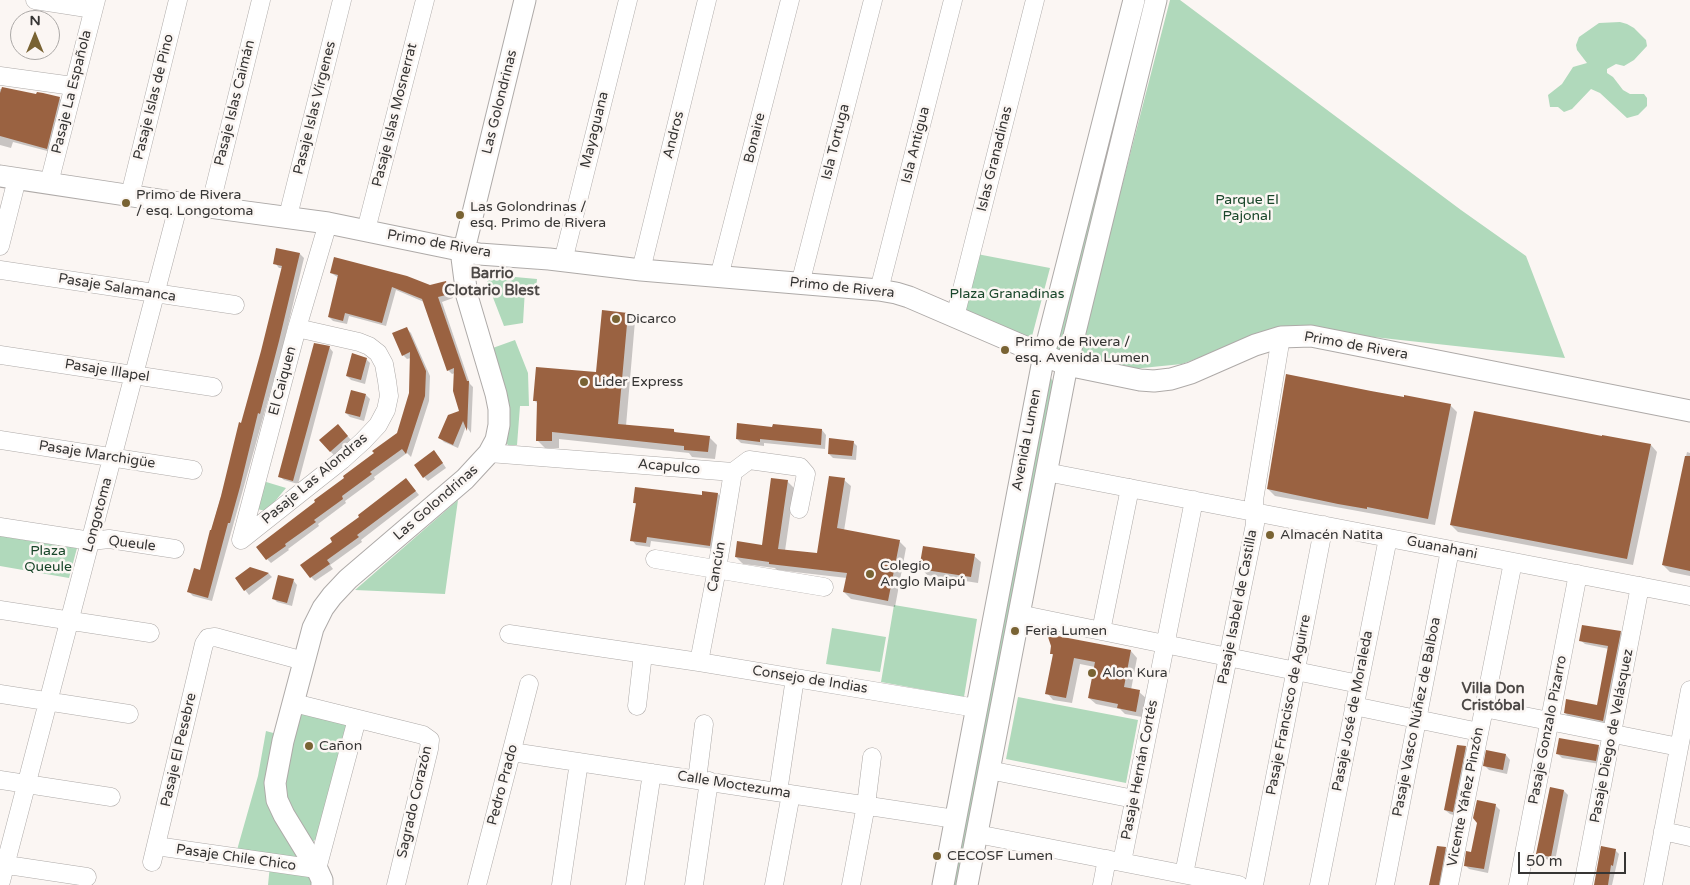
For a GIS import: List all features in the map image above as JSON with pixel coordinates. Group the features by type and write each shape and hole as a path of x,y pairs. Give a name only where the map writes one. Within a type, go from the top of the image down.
{"street":[{"path":"35,0 94,4"},
{"name":"Pasaje Islas de Pino","path":"130,195 178,0"},
{"name":"Pasaje Islas Caimán","path":"210,207 261,0"},
{"name":"Pasaje Islas Vírgenes","path":"288,216 342,0"},
{"name":"Pasaje Islas Mosnerrat","path":"366,230 425,0"},
{"name":"Las Golondrinas","path":"320,877 277,800 275,783 283,741 313,628 323,608 348,579 465,479 489,453 496,440 498,409 496,394 467,296 462,269 463,252 525,0"},
{"name":"Mayaguana","path":"563,260 628,0"},
{"name":"Andros","path":"641,270 707,0"},
{"name":"Bonaire","path":"719,277 790,0"},
{"name":"Isla Tortuga","path":"800,284 873,0"},
{"name":"Isla Antigua","path":"879,290 953,0"},
{"name":"Islas Granadinas","path":"955,317 1035,0"},
{"name":"Avenida Lumen","path":"943,885 1044,355 1134,0"},
{"name":"Avenida Lumen","path":"967,885 1066,365 1156,0"},
{"name":"Pasaje La Española","path":"48,183 94,4"},
{"path":"0,76 74,86"},
{"path":"0,246 9,177"},
{"name":"Primo de Rivera","path":"9,177 179,203 288,216 366,230 463,252 563,260 641,270 879,290 909,297 1066,365 1140,380 1163,380 1191,373 1255,345 1281,337 1311,336 1690,411"},
{"name":"Longotoma","path":"0,885 3,865 27,784 179,203"},
{"name":"El Caiquen","path":"241,540 297,328 328,223"},
{"name":"Pasaje Salamanca","path":"0,270 235,305"},
{"name":"Pasaje Las Alondras","path":"241,540 342,460 378,425 386,410 389,396 387,381 384,364 378,353 369,346 359,342 297,328"},
{"name":"Pasaje Isabel de Castilla","path":"1174,877 1228,657 1255,524 1254,500 1281,337"},
{"name":"Pasaje Illapel","path":"0,354 213,387"},
{"name":"Pasaje Marchigüe","path":"0,440 193,470"},
{"name":"Acapulco","path":"489,453 733,472"},
{"path":"733,472 749,460 800,466 806,474 799,509"},
{"name":"Cancún","path":"699,662 717,570 733,472"},
{"name":"Guanahani","path":"1046,472 1690,596"},
{"path":"1101,631 1130,488"},
{"name":"Pasaje Hernán Cortés","path":"1102,885 1115,861 1134,799 1194,500"},
{"name":"Pasaje Francisco de Aguirre","path":"1254,885 1324,525"},
{"name":"Queule","path":"0,527 91,541 109,540 175,550"},
{"name":"Pasaje José de Moraleda","path":"1319,885 1388,538"},
{"name":"Pasaje Vasco Núñez de Balboa","path":"1384,885 1450,550"},
{"path":"655,560 824,587"},
{"name":"Vicente Yáñez Pinzón","path":"1449,885 1513,562"},
{"name":"Pasaje Gonzalo Pizarro","path":"1518,885 1578,574"},
{"name":"Pasaje Diego de Velásquez","path":"1583,885 1640,586"},
{"path":"0,610 150,633"},
{"path":"1019,614 1359,684"},
{"name":"Consejo de Indias","path":"509,634 699,662 976,708"},
{"name":"Pasaje El Pesebre","path":"154,854 204,644 208,638 215,637 304,661"},
{"path":"637,706 643,654"},
{"path":"774,885 795,678"},
{"name":"Pedro Prado","path":"477,885 529,684"},
{"path":"1653,885 1663,832 1683,767 1679,747 1690,690"},
{"path":"0,694 129,714"},
{"name":"Sagrado Corazón","path":"294,702 423,735 430,740 396,885"},
{"path":"1354,706 1479,732"},
{"path":"1484,708 1679,747"},
{"path":"320,877 357,719"},
{"path":"694,885 703,780 704,724"},
{"name":"Calle Moctezuma","path":"512,752 955,819"},
{"path":"851,885 866,806 872,757"},
{"path":"562,885 579,762"},
{"path":"989,770 1134,799"},
{"path":"635,885 652,773"},
{"path":"0,780 111,797"},
{"path":"1663,832 1690,837"},
{"path":"977,834 1115,861 1174,877 1233,884"},
{"name":"Pasaje Chile Chico","path":"154,854 320,877"},
{"path":"3,865 88,878"}],"green space":[{"path":"1144,0 1152,0 1062,351 1054,350"},
{"name":"Parque El Pajonal","path":"1170,0 1180,0 1461,210 1526,256 1565,358 1291,328 1265,334 1182,364 1132,369 1078,356"},
{"path":"1620,22 1634,28 1646,40 1647,46 1634,60 1624,66 1616,64 1607,69 1607,73 1613,77 1623,90 1630,94 1644,94 1647,98 1647,106 1638,115 1627,118 1600,93 1591,89 1572,109 1564,112 1558,107 1550,107 1548,95 1562,84 1573,67 1587,63 1577,50 1576,45 1579,37 1599,23"},
{"name":"Plaza Granadinas","path":"977,254 1050,268 1031,340 963,311"},
{"path":"493,275 537,279 536,289 525,289 523,323 504,326 487,282"},
{"path":"515,340 528,373 529,406 520,406 517,445 508,445 500,434 490,349"},
{"path":"1051,378 1056,388 961,885 950,885 1046,382"},
{"path":"263,481 286,488 267,511 256,509"},
{"path":"458,500 445,594 355,590"},
{"name":"Plaza Queule","path":"0,536 77,548 69,578 0,566"},
{"path":"894,605 977,619 964,697 881,682"},
{"path":"832,628 886,637 880,672 826,664"},
{"path":"1018,697 1138,720 1126,783 1006,759"},
{"path":"297,712 353,722 317,838 309,845 286,802 283,768"},
{"path":"266,731 277,734 268,781 314,876 312,885 268,885 271,855 237,850 258,776"}],"building":[{"path":"2,87 60,97 47,149 0,136 0,93"},
{"path":"276,248 300,253 260,414 258,413 240,487 230,523 228,523 208,598 187,592 194,568 200,570 239,422 241,423 261,351 282,266 273,264"},
{"path":"334,257 407,276 430,285 446,281 450,294 438,297 467,381 469,381 467,431 463,421 453,445 438,438 448,415 459,411 453,391 454,368 447,371 422,299 392,287 382,323 345,313 343,321 328,317 338,275 330,273"},
{"path":"602,310 628,313 618,424 674,429 674,432 710,436 708,452 684,450 684,446 552,432 552,441 536,441 537,401 533,401 536,367 596,372"},
{"path":"407,327 426,371 425,396 406,454 402,449 370,472 372,474 342,496 343,499 314,520 316,522 266,560 256,547 315,502 314,500 374,453 372,451 397,433 409,393 410,352 402,356 392,333"},
{"path":"314,343 330,346 293,481 278,477"},
{"path":"352,353 367,358 361,380 346,376"},
{"path":"1286,374 1404,397 1404,395 1451,404 1428,519 1367,507 1367,509 1338,504 1267,489"},
{"path":"351,390 366,394 360,417 345,413"},
{"path":"1474,411 1651,444 1627,559 1450,525"},
{"path":"737,423 772,427 773,424 822,429 821,445 760,439 760,442 736,439"},
{"path":"338,424 348,436 330,452 319,440"},
{"path":"829,438 854,441 852,456 828,454"},
{"path":"434,450 443,463 423,478 414,465"},
{"path":"1685,456 1690,456 1690,571 1662,565"},
{"path":"829,476 845,478 837,528 900,540 888,601 843,592 847,573 769,564 769,562 735,557 737,541 762,545 771,478 788,480 778,549 817,553"},
{"path":"406,478 416,491 357,535 359,537 327,560 330,564 310,578 300,565 332,542 330,538"},
{"path":"635,487 702,495 702,491 718,493 710,546 647,537 646,543 630,541 636,503 633,503"},
{"path":"923,546 975,554 971,577 919,569"},
{"path":"250,567 269,573 244,591 235,578"},
{"path":"278,575 294,579 287,603 272,599"},
{"path":"1582,625 1621,631 1603,721 1564,713 1566,699 1597,705 1608,646 1579,641"},
{"path":"1047,634 1131,650 1124,687 1140,690 1136,712 1117,708 1118,704 1088,698 1095,662 1074,658 1066,698 1045,694 1053,654 1050,654 1051,646"},
{"path":"1559,738 1599,745 1596,761 1556,754"},
{"path":"1457,745 1466,746 1453,812 1444,810"},
{"path":"1486,750 1506,754 1503,770 1483,766"},
{"path":"1550,787 1564,790 1551,857 1536,854"},
{"path":"1477,800 1496,804 1484,869 1464,866 1466,851 1471,852 1477,823 1473,818"},
{"path":"1437,846 1446,847 1439,885 1429,885"},
{"path":"1601,846 1616,849 1613,866 1611,865 1608,885 1594,885"}],"place":[{"name":"Primo de Rivera / esq. Longotoma","path":"126,203"},
{"name":"Las Golondrinas / esq. Primo de Rivera","path":"460,215"},
{"name":"Dicarco","path":"616,319"},
{"name":"Primo de Rivera / esq. Avenida Lumen","path":"1005,350"},
{"name":"Lider Express","path":"584,382"},
{"name":"Almacén Natita","path":"1270,535"},
{"name":"Colegio Anglo Maipú","path":"870,574"},
{"name":"Feria Lumen","path":"1015,631"},
{"name":"Alon Kura","path":"1092,673"},
{"name":"Cañon","path":"309,746"},
{"name":"CECOSF Lumen","path":"937,856"}],"district":[{"name":"Barrio Clotario Blest","path":"492,282"},
{"name":"Villa Don Cristóbal","path":"1493,698"}]}
